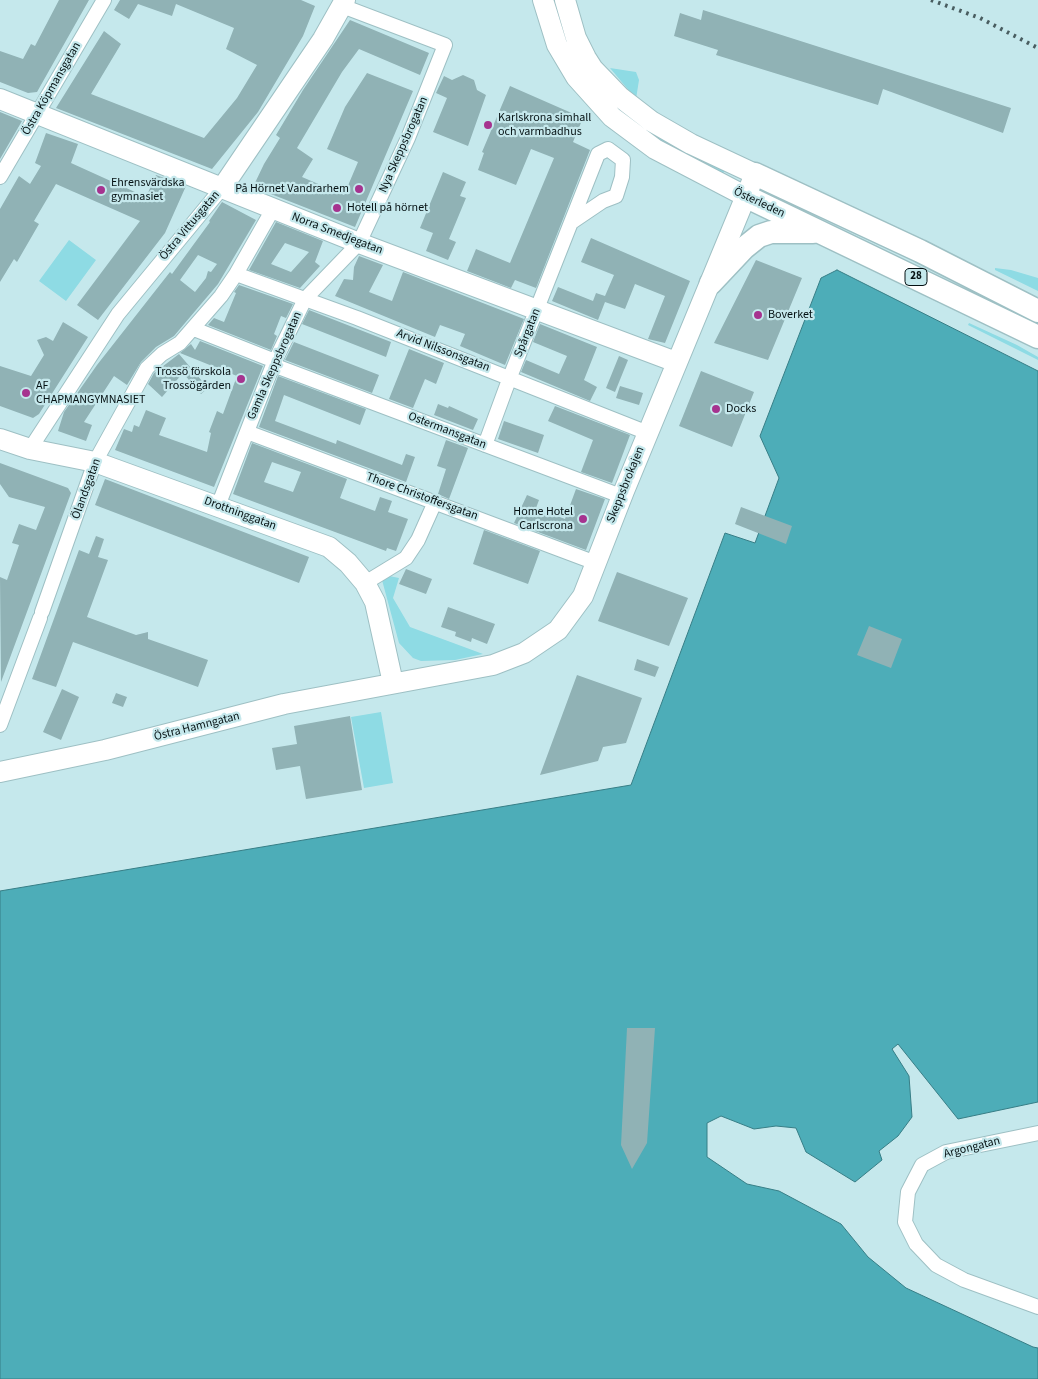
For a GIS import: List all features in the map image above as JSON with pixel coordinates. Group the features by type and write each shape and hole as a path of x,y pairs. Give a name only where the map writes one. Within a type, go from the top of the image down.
{"main road":[{"name":"Österleden","path":"755,174 920,252 1038,311"},
{"name":"Österleden","path":"745,196 1038,337"},
{"path":"711,283 744,248 759,236 771,232 821,232"}],"street":[{"name":"Östra Köpmansgatan","path":"0,177 104,0"},
{"name":"Österleden","path":"545,0 562,17 593,69 620,97 651,121 691,144 755,174"},
{"name":"Nya Skeppsbrogatan","path":"344,2 444,45 408,138 359,243"},
{"name":"Östra Vittusgatan","path":"30,449 118,314 222,188 323,39 344,2"},
{"name":"Österleden","path":"562,17 557,45 576,77 612,117 655,149 745,196"},
{"name":"Norra Smedjegatan","path":"0,99 359,243 676,362"},
{"name":"Spårgatan","path":"485,445 598,154 608,149 623,160 622,177 616,196 572,222"},
{"name":"Skeppsbrokajen","path":"393,684 494,665 524,653 558,630 583,596 676,362 711,283 755,174"},
{"name":"Ölandsgatan","path":"0,725 95,462 147,368 162,354 180,343 194,329 236,274 272,209"},
{"name":"Gamla Skeppsbrogatan","path":"218,506 274,363 305,299 359,243"},
{"name":"Arvid Nilssonsgatan","path":"236,274 510,377 648,433"},
{"name":"Ostermansgatan","path":"194,329 274,363 622,496"},
{"name":"Thore Christoffersgatan","path":"247,432 596,563"},
{"name":"Drottninggatan","path":"0,440 30,449 95,462 329,547 348,563 365,583 375,602 393,684"},
{"path":"365,583 406,558 418,540 435,502"},
{"name":"Östra Hamngatan","path":"0,772 105,750 284,704 393,684"},
{"name":"Argongatan","path":"1038,1133 946,1152 922,1164 908,1192 905,1222 916,1244 936,1266 964,1280 1038,1307"}],"shaded area":[{"path":"573,51 725,170 721,177 689,161 624,118"},
{"path":"610,68 636,72 639,80 636,99"},
{"path":"69,240 96,260 66,301 39,281"},
{"path":"995,268 1011,270 1038,278 1038,291 995,270"},
{"path":"837,270 1038,371 1038,1102 958,1119 898,1044 892,1049 909,1076 912,1117 898,1136 879,1151 882,1160 855,1182 806,1152 796,1128 776,1126 754,1129 721,1116 707,1123 707,1157 747,1184 779,1191 841,1224 868,1257 906,1288 1038,1348 1038,1379 0,1379 0,891 631,785 725,533 755,543 779,478 760,436 821,278"},
{"path":"969,323 1017,345 1038,357 1038,360 968,325"},
{"path":"384,575 399,578 393,598 410,627 483,654 455,660 421,661 413,658 399,643 382,580"},
{"path":"381,712 393,783 364,788 351,717"}],"building":[{"path":"59,0 89,0 37,92 28,93 0,82 0,51 23,59 31,44 35,46"},
{"path":"120,0 301,0 315,6 303,36 258,112 212,169 56,108 104,31 121,44 91,94 204,138 237,98 257,65 226,49 234,28 176,4 172,16 138,4 129,19 114,10"},
{"path":"703,10 1011,108 1003,133 883,89 878,105 716,55 718,50 674,36 680,13 701,20"},
{"path":"350,20 429,53 420,75 359,49 342,72 297,148 313,159 302,177 344,195 358,162 327,149 345,107 367,73 413,91 355,227 253,187 280,138 276,135 303,90"},
{"path":"463,75 474,80 477,90 486,95 468,146 433,132 447,98 436,93 444,76 452,80"},
{"path":"510,86 583,118 573,142 590,150 536,288 515,280 511,288 467,271 476,249 510,263 554,158 531,149 516,185 478,170 484,153 482,152"},
{"path":"0,112 22,121 0,159"},
{"path":"46,133 78,144 71,163 146,197 156,175 186,186 165,233 98,320 77,305 140,221 56,184 34,221 39,224 17,262 14,259 0,282 0,209 19,176 30,184 41,166 35,163"},
{"path":"443,172 466,182 460,196 466,198 449,239 456,242 448,260 426,251 433,233 420,228"},
{"path":"222,202 256,220 218,284 174,336 156,347 141,362 127,385 114,376 84,422 92,425 86,441 58,431 64,412 97,365 170,272 172,274","holes":["198,255 217,264 211,272 208,271 206,278 195,292 180,280"]},
{"path":"276,222 323,241 315,262 320,266 300,288 249,270","holes":["285,243 309,252 291,272 271,264"]},
{"path":"591,238 690,281 665,343 648,339 665,296 635,284 625,309 605,302 598,320 552,301 558,287 593,301 596,293 605,296 614,275 581,262"},
{"path":"359,256 383,265 369,292 392,301 403,272 524,319 505,365 460,346 465,334 440,325 435,337 335,296 344,279 353,280 354,267"},
{"name":"Boverket","path":"756,260 802,278 768,360 714,343"},
{"path":"239,285 293,304 286,318 281,316 274,334 277,336 271,350 208,325 214,318 224,322 236,293 234,292"},
{"path":"309,310 391,342 386,357 302,324"},
{"path":"63,322 88,337 39,414 33,418 0,406 0,366 31,376 44,355 37,340 46,337 53,341"},
{"path":"540,324 597,347 584,380 597,387 590,401 521,372 526,360 559,374 567,356 533,342"},
{"path":"200,341 263,366 214,487 115,450 124,429 132,432 134,425 139,427 146,410 166,418 159,435 207,452 211,433 209,432 217,411 223,414 237,376 180,353 191,344 195,350"},
{"path":"294,342 379,375 372,393 285,360"},
{"path":"409,349 444,363 436,384 425,379 413,408 389,399"},
{"path":"179,354 208,388 201,394 183,373 162,397 148,384 154,373"},
{"path":"619,356 628,360 615,392 606,388"},
{"name":"Docks","path":"701,371 754,392 732,447 679,426"},
{"path":"278,376 366,409 360,425 284,395 275,421 336,444 337,440 402,465 406,454 415,457 406,482 259,427"},
{"path":"620,386 643,393 639,405 616,398"},
{"path":"438,404 448,408 449,406 478,419 473,430 434,415"},
{"path":"555,406 630,435 612,483 581,472 593,440 548,421"},
{"path":"504,421 544,435 538,453 498,439"},
{"path":"446,440 468,448 449,499 438,494 446,469 437,466"},
{"path":"252,443 347,479 340,498 375,511 380,497 392,501 388,512 408,519 396,551 387,548 386,551 233,494","holes":["272,462 301,472 293,492 264,482"]},
{"path":"0,463 68,488 71,493 1,682 0,577 7,580 19,545 12,543 19,524 36,530 45,507 9,497 0,484"},
{"path":"105,479 309,557 299,583 95,505"},
{"path":"576,489 605,499 586,550 514,523 527,495 539,500 536,508 565,519"},
{"path":"741,507 792,526 786,544 735,524"},
{"path":"484,530 540,551 528,584 473,564"},
{"path":"96,536 104,539 98,557 108,560 87,617 136,635 148,632 148,639 208,660 198,687 73,642 56,687 32,679 79,550 89,554"},
{"path":"406,569 432,579 426,594 399,584"},
{"path":"617,572 688,598 669,646 598,621"},
{"path":"448,607 495,624 487,644 472,638 471,642 455,636 456,632 441,627"},
{"path":"869,626 902,639 891,668 857,655"},
{"path":"637,659 659,667 655,677 634,670"},
{"path":"577,675 642,698 626,743 603,747 598,761 540,775"},
{"path":"62,689 79,697 61,740 43,732"},
{"path":"116,693 127,697 123,707 112,703"},
{"path":"350,716 362,790 306,799 300,766 276,770 272,748 297,744 294,726"},
{"path":"627,1028 655,1028 647,1143 632,1169 621,1145"}],"railway":[{"path":"931,0 980,18 1038,48"}],"place":[{"name":"Karlskrona simhall och varmbadhus","path":"488,125"},
{"name":"På Hörnet Vandrarhem","path":"359,189"},
{"name":"Ehrensvärdska gymnasiet","path":"101,190"},
{"name":"Hotell på hörnet","path":"337,208"},
{"name":"Boverket","path":"758,315"},
{"name":"Trossö förskola Trossögården","path":"241,379"},
{"name":"AF CHAPMANGYMNASIET","path":"26,393"},
{"name":"Docks","path":"716,409"},
{"name":"Home Hotel Carlscrona","path":"583,519"}]}
